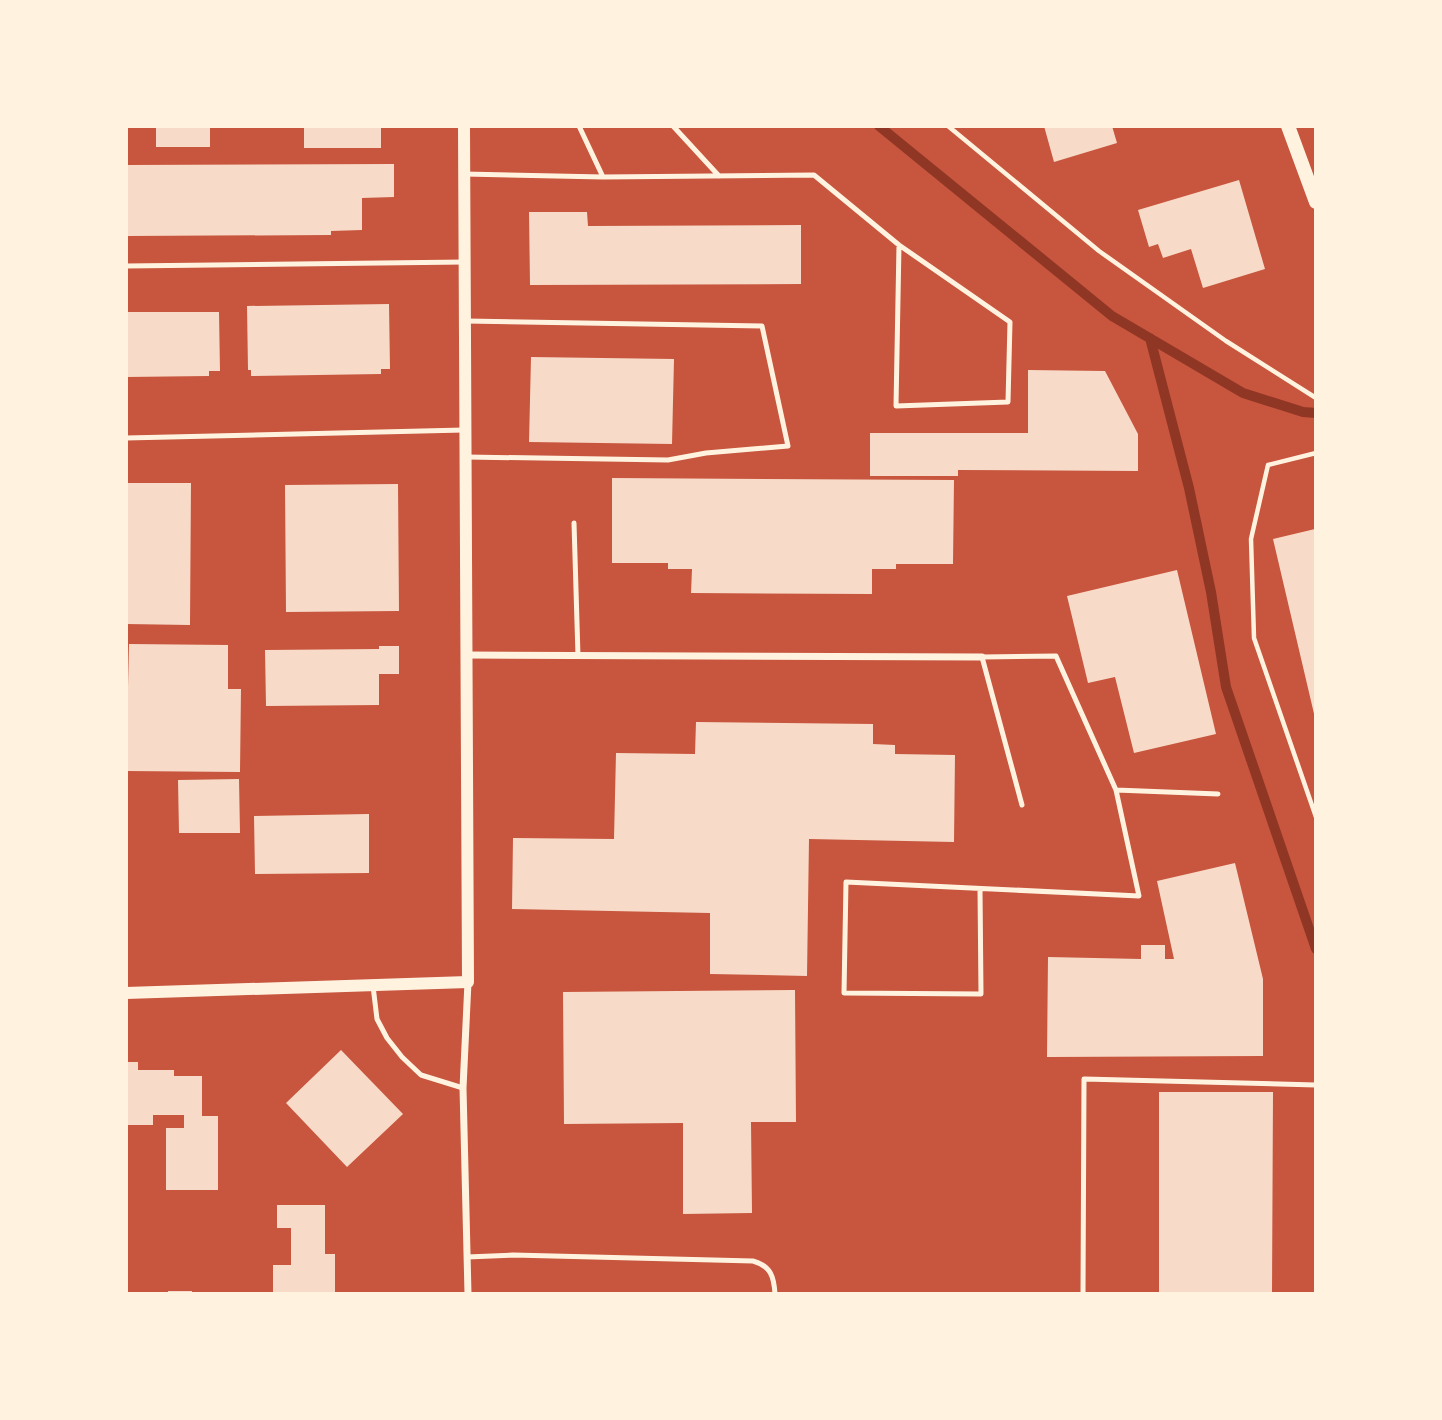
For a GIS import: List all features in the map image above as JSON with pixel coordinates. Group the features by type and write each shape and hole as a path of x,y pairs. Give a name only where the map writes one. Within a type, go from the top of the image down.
{"main road":[{"path":"1288,126 1316,202"}],"street":[{"path":"464,126 468,982 463,1088 468,1294"},
{"path":"468,655 982,657"},
{"path":"126,993 468,982"}],"lane":[{"path":"579,126 603,177"},
{"path":"673,126 719,176"},
{"path":"464,174 603,177 814,175 899,245 1010,322 1008,402 896,406 899,245"},
{"path":"126,266 465,262"},
{"path":"466,321 762,326 788,446 706,453 668,460 467,457"},
{"path":"126,438 467,430"},
{"path":"575,523 578,656"},
{"path":"981,889 981,994 844,993 846,882 1139,896 1116,790 1056,656 982,657 1022,804"},
{"path":"1116,790 1218,793"},
{"path":"373,986 377,1019 402,1057 421,1074 463,1088"},
{"path":"1083,1294 1084,1079 1316,1085"},
{"path":"467,1257 513,1255 753,1261 766,1266 770,1271 774,1278 775,1294"}],"path":[{"path":"948,126 1099,251 1226,341 1316,398"},
{"path":"1316,453 1268,465 1251,539 1254,638 1316,817"}],"building":[{"path":"156,126 210,126 210,147 156,147"},
{"path":"304,126 381,126 381,148 304,148"},
{"path":"1044,126 1112,126 1117,143 1054,162"},
{"path":"394,164 394,197 362,198 362,230 331,231 331,235 126,236 126,165"},
{"path":"1239,180 1265,269 1203,288 1191,249 1163,258 1158,244 1149,247 1138,210"},
{"path":"529,212 587,212 588,226 801,225 801,284 530,285"},
{"path":"389,304 390,369 381,369 381,374 251,376 251,370 248,370 247,306"},
{"path":"126,312 219,312 220,371 209,371 209,376 126,377"},
{"path":"531,357 674,359 672,444 529,442"},
{"path":"1028,370 1105,371 1138,434 1138,471 958,470 958,476 870,476 870,433 1028,433"},
{"path":"612,478 954,480 953,564 896,564 896,569 872,569 872,594 691,593 692,569 668,569 668,563 612,563"},
{"path":"126,483 191,483 190,625 126,624"},
{"path":"398,484 399,611 286,612 285,485"},
{"path":"1315,529 1316,717 1315,718 1273,539"},
{"path":"1177,570 1216,734 1134,753 1115,677 1088,683 1067,596"},
{"path":"129,644 228,645 228,689 241,689 240,772 126,771"},
{"path":"379,646 399,646 399,674 379,674 379,705 266,706 265,650 379,649"},
{"path":"696,722 873,724 873,744 895,745 895,754 955,755 954,842 809,839 807,976 710,974 710,913 512,909 513,838 614,839 616,753 695,754"},
{"path":"239,779 240,833 179,833 178,780"},
{"path":"369,814 369,873 255,874 254,816"},
{"path":"1235,863 1263,979 1263,1056 1047,1057 1048,957 1141,959 1141,945 1165,945 1165,959 1174,959 1157,881"},
{"path":"795,990 796,1122 751,1122 752,1213 683,1214 683,1123 564,1124 563,992"},
{"path":"341,1050 403,1114 347,1167 286,1103"},
{"path":"126,1062 138,1062 138,1070 174,1070 174,1076 202,1076 202,1116 218,1116 218,1190 166,1190 166,1128 184,1128 184,1115 153,1115 153,1125 126,1125"},
{"path":"1159,1092 1273,1092 1272,1294 1159,1294"},
{"path":"277,1205 325,1205 325,1254 335,1254 335,1294 273,1294 273,1265 291,1265 291,1228 277,1228"},
{"path":"168,1291 192,1291 192,1294 168,1294"}],"waterway":[{"path":"879,126 1112,316 1243,393 1303,412 1316,413"},
{"path":"1150,338 1189,488 1211,592 1226,687 1316,949"}]}
